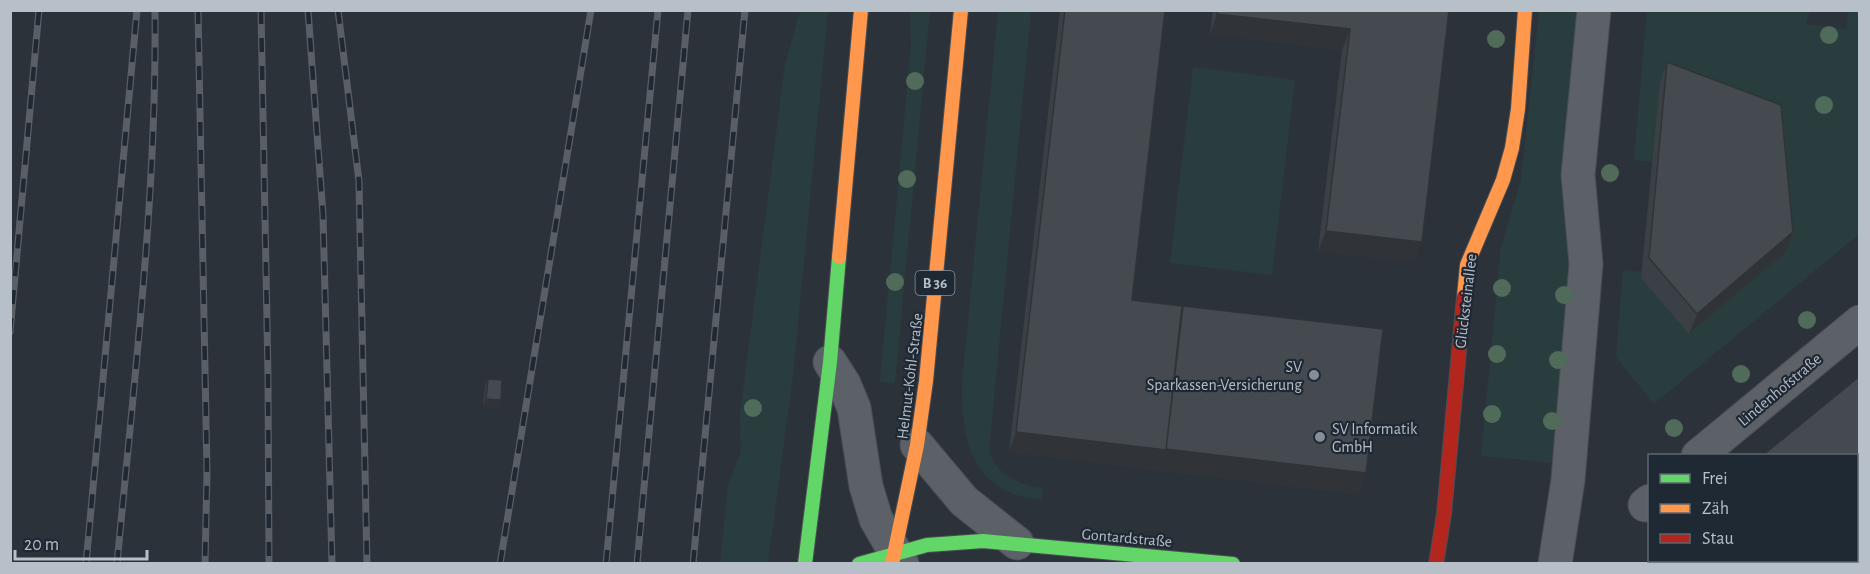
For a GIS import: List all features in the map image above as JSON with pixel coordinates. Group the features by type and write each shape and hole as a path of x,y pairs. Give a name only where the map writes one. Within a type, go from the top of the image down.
{"main road":[{"path":"805,564 830,362 861,10"},
{"name":"Helmut-Kohl-Straße","path":"896,560 918,445 961,10"},
{"name":"Glücksteinallee","path":"1436,564 1444,514 1467,265 1472,246 1498,194 1508,165 1514,128 1525,10"},
{"name":"Gontardstraße","path":"859,564 896,560 963,541 1017,543 1233,564"}],"street":[{"path":"1555,564 1568,480 1586,264 1578,175 1594,10"},
{"name":"Lindenhofstraße","path":"1700,454 1860,322"},
{"path":"830,362 844,384 854,408 866,486 876,519 896,560"},
{"path":"918,445 964,501 1017,543"}],"green space":[{"path":"1702,10 1707,13 1715,10 1810,11 1806,24 1846,29 1848,11 1859,11 1859,234 1654,404 1616,357 1623,270 1642,272 1653,162 1634,160 1647,11"},
{"path":"828,11 793,376 768,563 720,563 728,485 741,452 740,415 785,64 800,12"},
{"path":"910,11 930,11 895,383 880,382 911,45"},
{"path":"998,11 1031,11 989,451 997,466 1010,477 1026,485 1043,488 1042,500 1019,496 1000,488 986,476 976,462 969,445 962,405 962,383"},
{"path":"1539,11 1583,11 1576,219 1558,463 1481,456 1501,247 1521,180"},
{"path":"1193,67 1295,80 1272,275 1170,263"}],"building":[{"path":"1065,10 1165,10 1132,300 1182,306 1166,450 1016,432"},
{"path":"1217,10 1449,10 1422,242 1326,231 1350,29 1217,14"},
{"path":"1667,62 1781,105 1793,232 1697,314 1649,258"},
{"path":"1183,306 1383,329 1366,473 1166,449"},
{"path":"1860,376 1860,463 1858,465 1858,454 1764,454"},
{"path":"488,379 502,380 501,400 486,399"},
{"path":"1860,496 1860,517 1858,515 1858,497"}],"railway":[{"path":"10,332 39,10"},
{"path":"86,564 137,10"},
{"path":"117,564 148,218 155,79 155,10"},
{"path":"198,10 207,472 205,564"},
{"path":"261,10 269,564"},
{"path":"308,10 323,215 332,564"},
{"path":"338,10 359,181 367,564"},
{"path":"500,564 591,10"},
{"path":"606,564 658,10"},
{"path":"637,564 688,10"},
{"path":"693,564 745,10"}],"traffic: fast":[{"path":"805,564 830,362 839,257"},
{"path":"859,564 927,545 983,541 1233,564"}],"traffic: slow":[{"path":"839,257 861,10"},
{"path":"892,564 917,445 926,381 961,10"},
{"path":"1464,297 1467,265 1503,180 1512,148 1518,109 1525,10"}],"traffic: jam":[{"path":"1436,564 1444,514 1464,297"}],"place":[{"name":"SV Sparkassen-Versicherung","path":"1314,375"},
{"name":"SV Informatik GmbH","path":"1320,437"}]}
